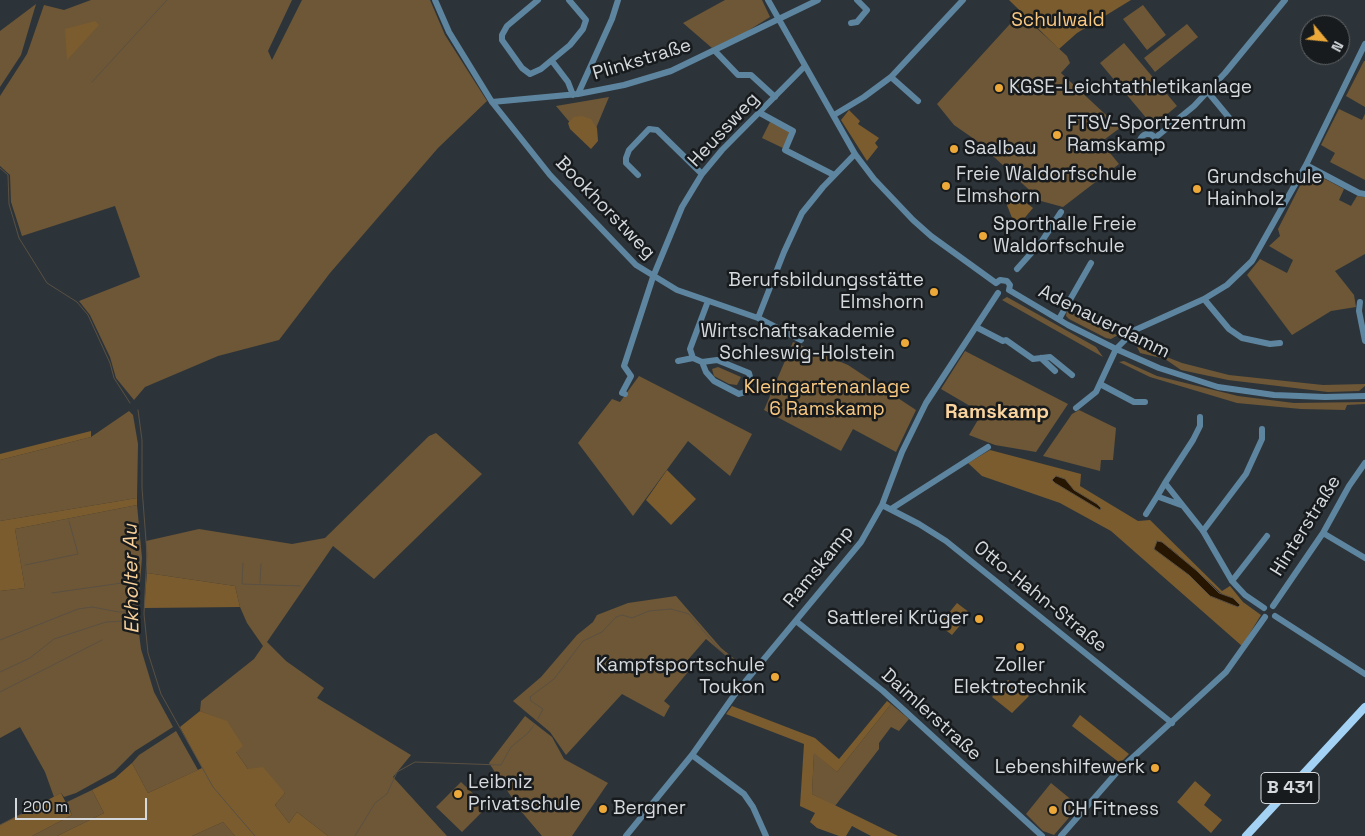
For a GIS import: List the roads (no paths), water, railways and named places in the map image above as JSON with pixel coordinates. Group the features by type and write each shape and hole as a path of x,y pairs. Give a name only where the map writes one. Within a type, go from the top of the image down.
{"main road":[{"name":"B 431","path":"1246,836 1365,708"}],"street":[{"name":"Bookhorstweg","path":"434,0 449,32 492,102 550,175 636,265 676,290 758,318 801,340"},
{"path":"538,0 507,26 502,40 522,68 530,74 552,60 570,45 586,24 583,14 569,0"},
{"path":"575,94 612,19 618,0"},
{"name":"Adenauerdamm","path":"768,0 855,154 887,194 913,220 952,253 996,283 1000,280 1007,281 1010,285 1009,290"},
{"name":"Plinkstraße","path":"492,102 575,94 618,86 671,71 715,52 818,0"},
{"path":"851,23 857,22 867,10 857,0"},
{"path":"834,115 858,102 890,77 963,0"},
{"path":"1155,138 1207,92 1285,0"},
{"path":"1076,408 1089,400 1100,384 1116,349 1135,330 1204,299 1231,282 1252,261 1306,165 1365,44"},
{"path":"715,52 738,75 751,75 775,97"},
{"path":"552,60 575,94"},
{"name":"Heussweg","path":"625,394 622,393 631,376 624,366 653,277 669,236 702,174 722,150 805,66"},
{"path":"890,77 918,101"},
{"path":"1207,92 1231,120 1237,122"},
{"path":"760,113 793,131 785,150 834,175"},
{"path":"638,175 626,163 626,158 629,150 649,129 657,130 702,174"},
{"path":"758,318 798,221 809,202 855,154"},
{"path":"1306,165 1359,193 1365,194"},
{"path":"1017,269 1042,241 1061,212"},
{"path":"1059,319 1091,263"},
{"path":"996,283 995,289 998,293"},
{"name":"Adenauerdamm","path":"1009,290 1116,349 1165,370 1218,387 1291,396 1365,396"},
{"name":"Adenauerdamm","path":"998,293 1003,294 1009,290"},
{"name":"Ramskamp","path":"626,836 692,755 724,708 861,542 882,505 902,452 922,410 998,293"},
{"path":"1204,299 1229,329 1242,338 1270,344 1280,343"},
{"path":"693,358 690,349 708,301"},
{"path":"1360,302 1359,311 1365,341"},
{"path":"976,327 1003,341 1006,340 1033,359 1050,357 1072,375"},
{"path":"678,361 693,358 702,362 717,360 749,373 750,377 745,392 739,394 714,381 706,372 702,362"},
{"path":"1041,358 1055,371"},
{"path":"1100,384 1134,402 1145,402"},
{"path":"1146,514 1193,440 1200,426 1200,417"},
{"path":"1203,531 1246,474 1262,439 1262,429"},
{"path":"890,509 988,447"},
{"name":"Hinterstraße","path":"1273,606 1323,533 1349,486 1365,463"},
{"path":"1165,483 1203,531 1232,581 1245,595 1264,608"},
{"path":"1158,495 1164,500 1182,505"},
{"name":"Otto-Hahn-Straße","path":"882,505 946,541 1172,723"},
{"path":"1323,533 1365,558"},
{"path":"1232,581 1267,536"},
{"path":"1265,617 1262,612 1267,605 1273,606 1276,612 1275,616"},
{"path":"1265,617 1271,618 1275,616 1365,672"},
{"path":"1061,836 1118,771 1226,672 1265,617"},
{"name":"Daimlerstraße","path":"796,621 883,691 1042,836"},
{"path":"692,755 744,794 753,807 766,836"}],"waterway":[{"path":"92,82 167,0"},
{"name":"Ekholter Au","path":"0,168 8,175 9,204 19,238 47,283 77,302 88,315 110,363 114,378 130,403"},
{"name":"Ekholter Au","path":"138,410 142,440 142,488 147,554 144,614 148,653 161,694 213,787 255,836"},
{"path":"25,565 78,554 69,521"},
{"path":"243,563 242,584 300,586"},
{"path":"260,583 261,564"},
{"path":"52,593 136,581"},
{"path":"0,640 78,609 92,607 119,612 138,611"},
{"path":"538,719 543,709 531,701 530,697 554,679 583,641 602,632 616,617 622,615 632,618 649,611 671,609 689,614 719,649 745,669"},
{"path":"0,672 30,658 54,639 106,622 126,621"},
{"path":"0,692 102,640"},
{"path":"355,836 375,803 387,794 397,772 415,762 501,765 511,747 528,733 534,725"},
{"path":"0,825 49,800"}],"place":[{"name":"KGSE-Leichtathletikanlage","path":"999,88"},
{"name":"FTSV-Sportzentrum Ramskamp","path":"1057,135"},
{"name":"Saalbau","path":"954,149"},
{"name":"Freie Waldorfschule Elmshorn","path":"946,186"},
{"name":"Grundschule Hainholz","path":"1197,189"},
{"name":"Sporthalle Freie Waldorfschule","path":"983,236"},
{"name":"Berufsbildungsstätte Elmshorn","path":"934,292"},
{"name":"Wirtschaftsakademie Schleswig-Holstein","path":"905,343"},
{"name":"Sattlerei Krüger","path":"979,619"},
{"name":"Zoller Elektrotechnik","path":"1020,647"},
{"name":"Kampfsportschule Toukon","path":"775,677"},
{"name":"Lebenshilfewerk","path":"1155,768"},
{"name":"Leibniz Privatschule","path":"458,794"},
{"name":"Bergner","path":"603,809"},
{"name":"CH Fitness","path":"1053,810"}],"district":[{"name":"Ramskamp","path":"997,413"}],"park label":[{"name":"Schulwald","path":"1058,21"},
{"name":"Kleingartenanlage 6 Ramskamp","path":"827,399"}]}
